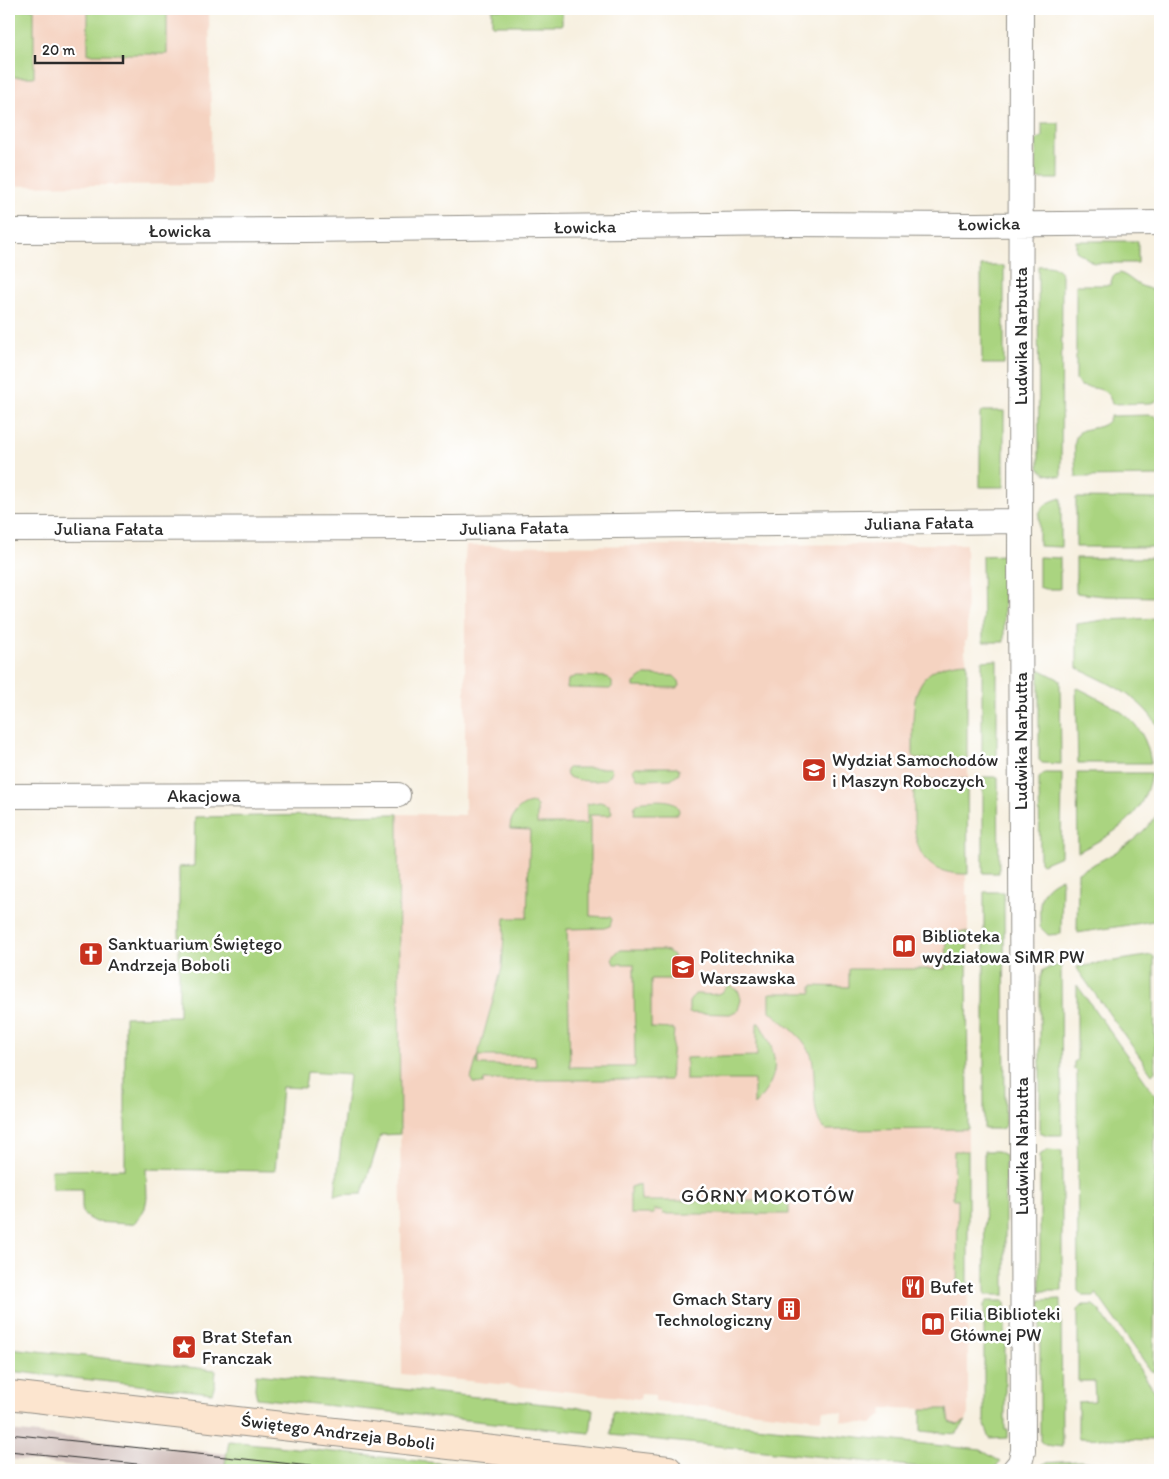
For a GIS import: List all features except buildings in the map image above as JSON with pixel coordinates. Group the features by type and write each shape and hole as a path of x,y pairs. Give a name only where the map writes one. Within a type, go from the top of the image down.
{"main road":[{"name":"Świętego Andrzeja Boboli","path":"9,1395 668,1470"}],"street":[{"name":"Ludwika Narbutta","path":"1014,1470 1020,1463 1023,1451 1020,521 1021,9"},
{"name":"Łowicka","path":"9,232 788,224 1160,223"},
{"name":"Juliana Fałata","path":"9,530 452,528 1020,521"},
{"name":"Akacjowa","path":"9,796 398,795"}],"shaded area":[{"path":"9,9 209,9 212,184 9,186"},
{"name":"Politechnika Warszawska","path":"966,544 968,1413 966,1421 958,1425 949,1422 946,1409 883,1408 882,1415 871,1424 841,1421 842,1412 823,1410 821,1419 655,1401 655,1395 641,1394 640,1399 402,1374 398,814 465,815 466,546"},
{"path":"9,1431 228,1454 224,1470 114,1470 9,1459"}],"green space":[{"path":"9,9 34,9 34,77 9,77"},
{"path":"88,9 167,9 167,54 88,54"},
{"path":"492,9 562,9 562,25 492,25"},
{"path":"1042,123 1059,123 1059,179 1036,179 1036,140 1042,137"},
{"path":"1076,241 1138,241 1138,263 1094,263 1076,251"},
{"path":"981,266 1004,266 1004,364 982,364"},
{"path":"1038,266 1049,266 1058,269 1062,275 1061,477 1046,474 1039,468"},
{"path":"1120,273 1139,285 1154,291 1160,298 1160,395 1155,402 1112,404 1104,391 1080,386 1076,380 1076,285 1110,285 1113,276"},
{"path":"983,411 1004,411 1004,487 980,487 980,414"},
{"path":"1111,416 1155,416 1160,423 1160,476 1076,477 1075,446 1076,437 1079,433 1083,430 1103,425"},
{"path":"1061,498 1061,547 1039,546 1039,514 1048,503"},
{"path":"1076,498 1160,499 1160,547 1076,547"},
{"path":"1004,555 1004,642 983,642 982,556"},
{"path":"1039,557 1060,558 1060,589 1039,587"},
{"path":"1076,558 1160,558 1160,597 1104,596 1076,593"},
{"path":"1160,618 1160,727 1158,727 1143,707 1133,699 1112,685 1077,668 1077,624 1104,620"},
{"path":"997,660 997,760 982,760 982,661"},
{"path":"967,662 967,760 916,759 913,755 914,706 917,692 923,680 933,671 947,665"},
{"path":"1039,669 1060,680 1061,764 1042,763 1039,760"},
{"path":"645,675 674,676 679,681 680,686 677,688 634,687 634,683"},
{"path":"576,676 607,677 612,682 612,687 610,689 567,688 568,680"},
{"path":"1076,687 1115,707 1134,724 1142,734 1151,763 1078,763"},
{"path":"636,767 677,767 679,773 671,779 644,780 637,778 633,770"},
{"path":"568,768 610,768 612,770 605,779 588,781 567,776 566,770"},
{"path":"1044,773 1062,773 1061,856 1042,864 1040,862 1039,778"},
{"path":"1077,773 1151,773 1142,802 1126,822 1104,838 1078,852"},
{"path":"983,777 998,777 999,873 983,873"},
{"path":"967,779 968,874 948,872 934,867 925,858 915,833 914,818 915,782 919,780"},
{"path":"642,801 669,801 677,806 679,811 678,814 634,814 635,806"},
{"path":"600,802 609,805 612,812 610,815 590,815 590,916 610,917 612,919 610,926 604,928 567,929 570,1067 635,1067 634,964 615,964 612,959 621,950 663,950 673,955 674,975 671,979 651,979 651,1028 674,1029 670,1080 484,1080 483,1084 473,1083 471,1079 502,968 505,918 527,918 530,830 510,829 512,819 524,805 534,803 537,806 537,824 587,824 587,804","holes":["478,1056 535,1056 536,1066 478,1065"]},
{"path":"1160,810 1160,920 1077,933 1078,872 1124,847 1143,831"},
{"path":"398,814 400,1134 381,1135 362,1194 335,1195 349,1075 307,1072 305,1088 282,1087 275,1171 146,1169 147,1198 145,1208 134,1223 128,1224 95,1222 86,1217 82,1212 82,1189 52,1189 51,1170 125,1169 125,1017 179,1016 179,867 194,866 195,817"},
{"path":"1062,878 1061,934 1048,935 1040,927 1041,898 1048,887"},
{"path":"984,892 1004,892 1005,1127 1000,1129 984,1129"},
{"path":"947,932 967,932 968,1129 826,1130 817,1116 813,1061 810,1052 797,1035 770,1011 770,993 812,993 812,986 849,987 849,969 946,969"},
{"path":"1152,955 1154,957 1155,1071 1152,1074 1077,967"},
{"path":"1061,964 1062,1135 1047,1135 1040,1132 1040,978 1043,970"},
{"path":"728,984 739,992 741,1000 738,1010 730,1014 689,1013 689,1002 695,994 710,995 719,993"},
{"path":"1077,985 1155,1095 1154,1372 1151,1371 1096,1293 1095,1296 1083,1296 1078,1291 1077,1071 1074,1069 1074,1062 1077,1060"},
{"path":"757,1023 759,1023 771,1045 774,1065 773,1075 769,1084 754,1105 754,1080 686,1080 686,1058 757,1056"},
{"path":"1047,1150 1062,1151 1062,1291 1040,1291 1040,1155"},
{"path":"954,1151 968,1151 968,1292 957,1291 958,1199 953,1199"},
{"path":"984,1151 997,1151 1005,1155 1005,1295 987,1295 985,1292"},
{"path":"640,1184 641,1201 789,1201 789,1214 663,1214 662,1210 654,1210 654,1214 630,1214 630,1187"},
{"path":"1061,1299 1062,1447 1045,1445 1040,1441 1040,1300"},
{"path":"987,1301 1005,1301 1005,1430 1008,1430 1008,1438 990,1439 984,1422 984,1305"},
{"path":"1083,1305 1093,1305 1099,1310 1156,1393 1155,1440 1078,1438 1078,1402 1095,1401 1094,1381 1078,1381 1078,1310"},
{"path":"9,1348 216,1370 215,1384 212,1393 9,1371"},
{"path":"256,1374 593,1409 590,1433 257,1398 255,1389"},
{"path":"921,1409 947,1409 949,1422 958,1425 966,1421 956,1434 921,1431"},
{"path":"613,1411 981,1450 1001,1462 992,1470 949,1470 611,1435"},
{"path":"229,1441 504,1470 224,1470"},
{"path":"1080,1461 1160,1470 1043,1470 1042,1465 1044,1463"}],"tram line":[{"path":"9,1434 348,1470"},
{"path":"9,1451 196,1470"}],"place":[{"name":"Wydział Samochodów i Maszyn Roboczych","path":"814,770"},
{"name":"Biblioteka wydziałowa SiMR PW","path":"904,946"},
{"name":"Sanktuarium Świętego Andrzeja Boboli","path":"91,954"},
{"name":"Politechnika Warszawska","path":"683,967"},
{"name":"Bufet","path":"913,1287"},
{"name":"Gmach Stary Technologiczny","path":"789,1309"},
{"name":"Filia Biblioteki Głównej PW","path":"933,1324"},
{"name":"Brat Stefan Franczak","path":"184,1347"}],"district":[{"name":"GÓRNY MOKOTÓW","path":"768,1195"}]}
